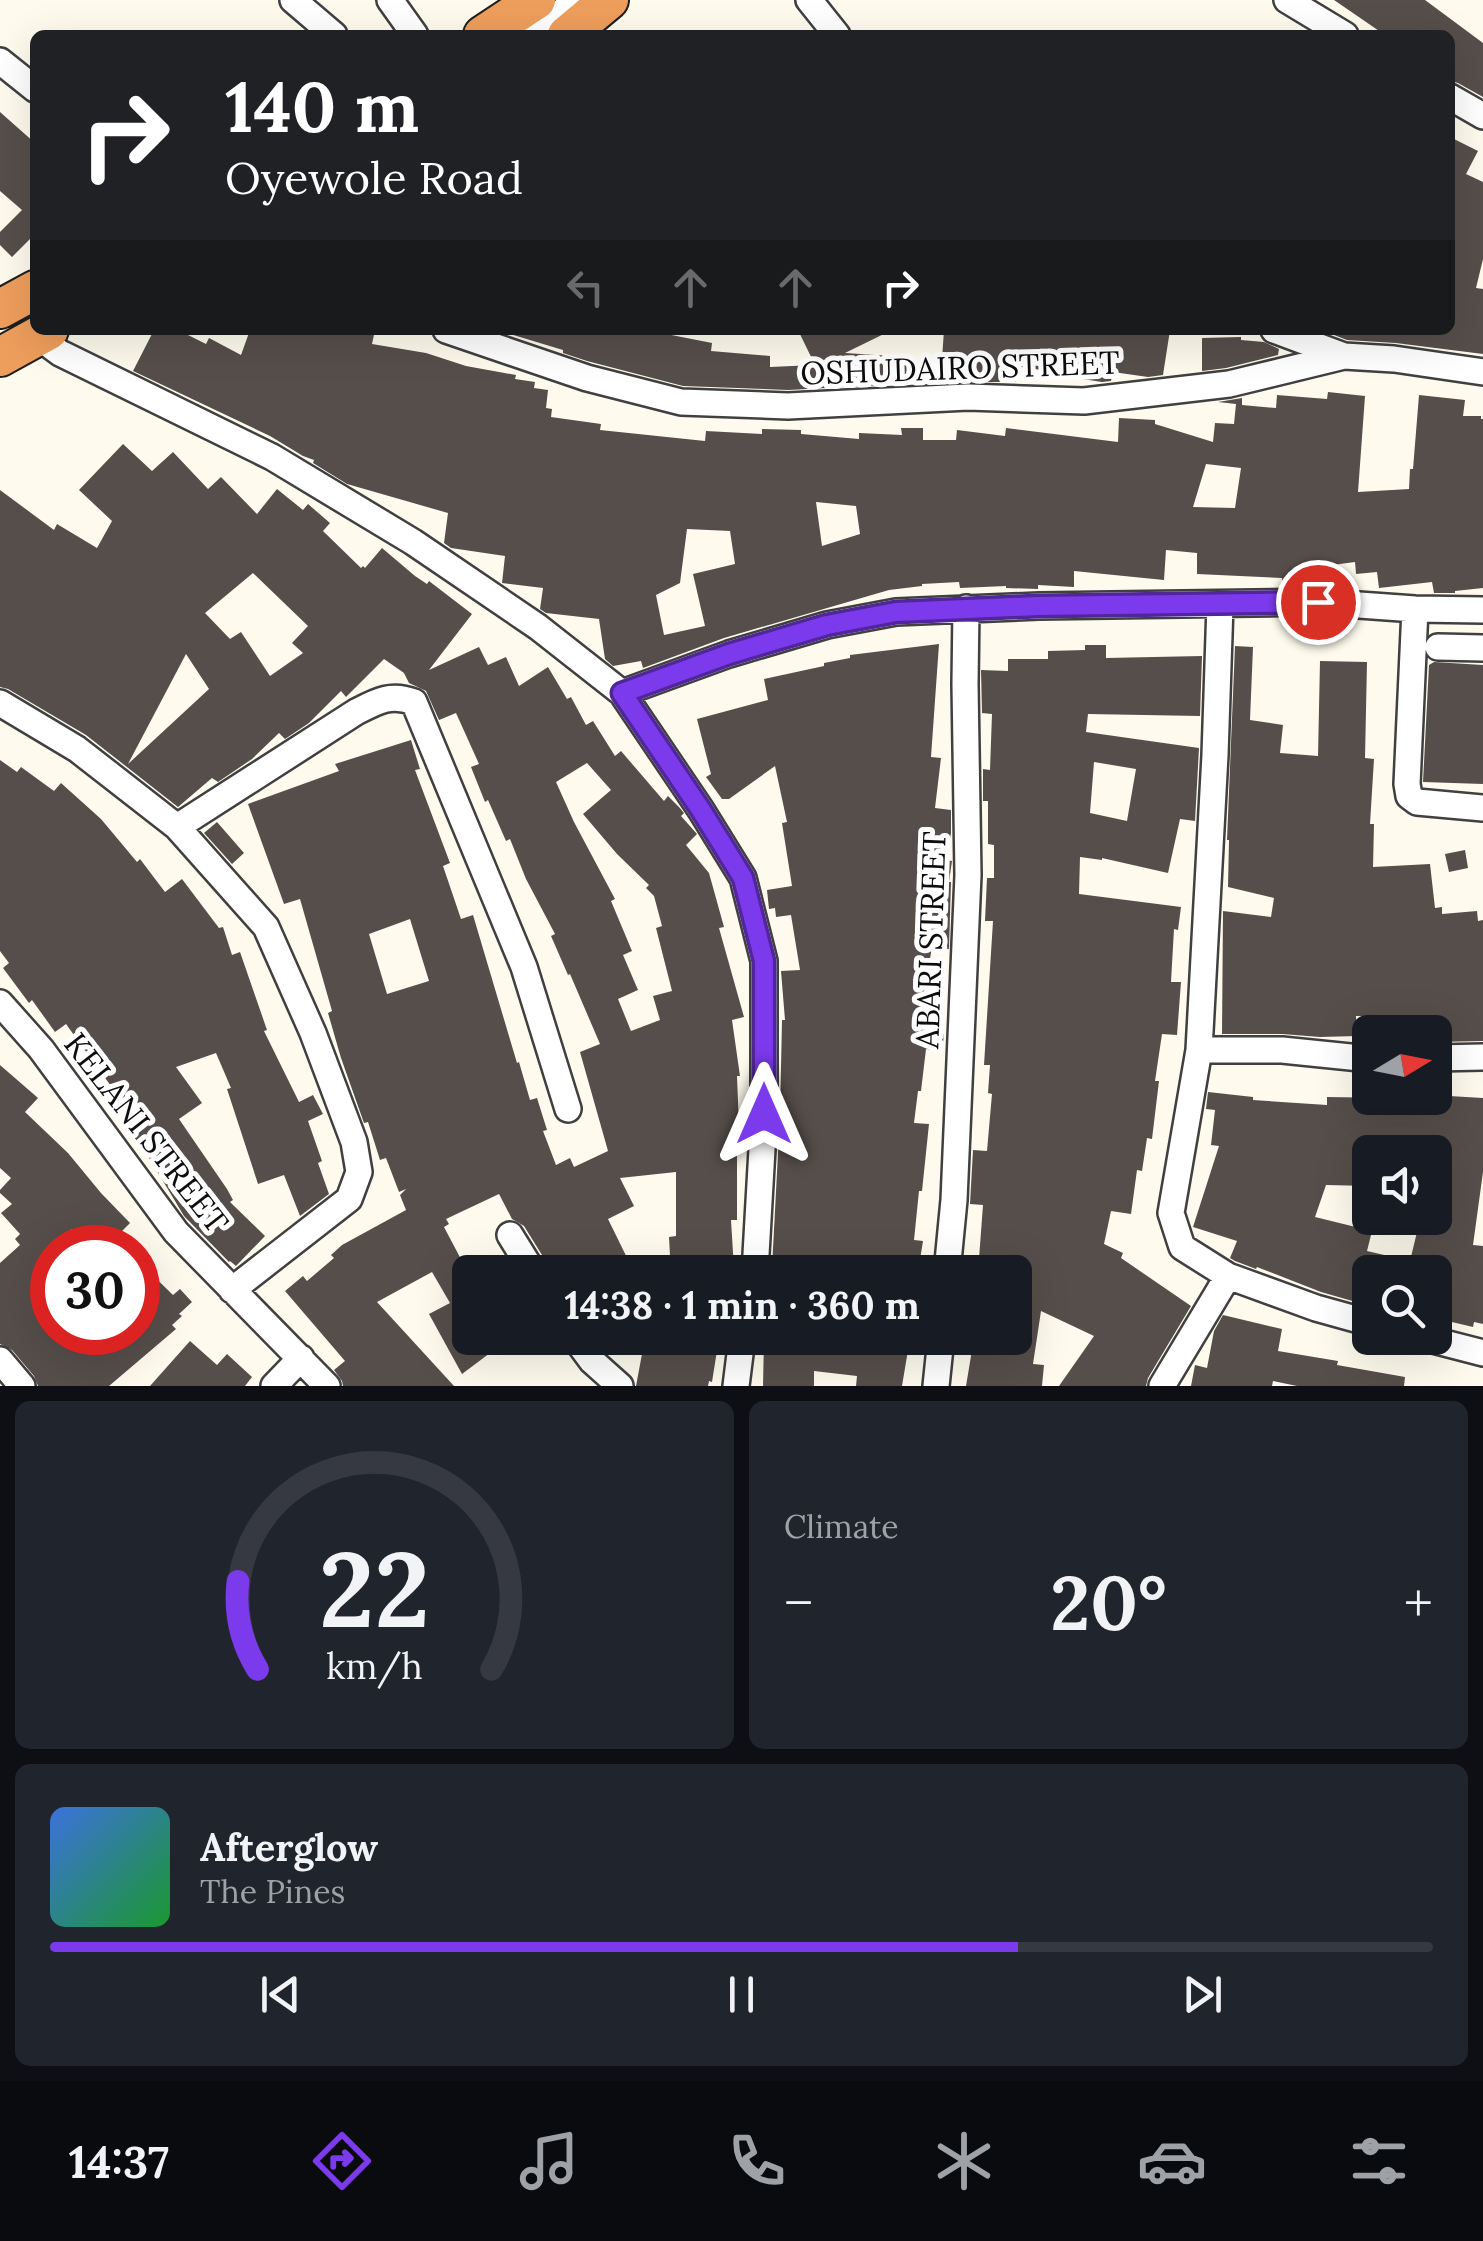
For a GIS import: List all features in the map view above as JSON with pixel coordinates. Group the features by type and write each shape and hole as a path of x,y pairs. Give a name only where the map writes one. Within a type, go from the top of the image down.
{"highway":[{"path":"577,24 609,0"},
{"path":"492,30 528,10"},
{"path":"0,309 30,293"},
{"path":"0,356 30,332"}],"street":[{"path":"293,0 328,30"},
{"path":"390,0 411,30"},
{"path":"809,0 833,30"},
{"path":"1288,0 1336,30"},
{"path":"528,10 577,24"},
{"path":"0,61 30,85"},
{"path":"1455,100 1483,116"},
{"path":"0,326 30,324"},
{"path":"48,335 60,353 272,457 413,542 538,627 622,693 743,878 764,961 764,1114 756,1255"},
{"name":"OSHUDAIRO STREET","path":"461,335 587,378 681,402 770,405 968,397 1084,401 1229,384 1344,356 1483,372"},
{"path":"1287,335 1344,356"},
{"path":"622,693 729,654 827,625 896,612 1318,602 1483,610"},
{"path":"1220,605 1216,755 1198,1050 1171,1213 1182,1247 1228,1276 1352,1318"},
{"name":"ABARI STREET","path":"949,1255 968,875 966,608"},
{"path":"1415,608 1409,796 1417,802 1483,808"},
{"path":"1438,646 1483,648"},
{"path":"177,827 384,697 414,702 524,967 568,1109"},
{"path":"0,704 76,749 177,827 266,928 314,1033 354,1142 359,1172 350,1199 232,1290"},
{"name":"KELANI STREET","path":"0,1002 41,1048 176,1232 327,1386"},
{"path":"1198,1050 1282,1050 1352,1056"},
{"path":"1452,1058 1483,1057"},
{"path":"510,1234 523,1255"},
{"path":"1162,1386 1228,1276"},
{"path":"1452,1345 1483,1353"},
{"path":"588,1355 620,1386"},
{"path":"736,1386 740,1355"},
{"path":"936,1386 939,1355"},
{"path":"274,1386 301,1358"},
{"path":"0,1360 22,1386"}],"building":[{"path":"1334,0 1425,0 1483,43 1483,97 1455,82 1455,30 1378,30"},
{"path":"0,112 30,139 30,239 12,257 0,245 0,232 22,210 0,191"},
{"path":"1455,140 1478,151 1466,174 1483,182 1483,259 1476,288 1483,289 1483,354 1347,340 1334,335 1455,335"},
{"path":"151,335 188,335 206,344 209,338 241,355 248,335 374,335 372,344 426,353 535,382 534,388 548,390 546,408 552,409 551,417 601,424 600,430 705,441 706,431 762,434 762,429 801,430 801,434 859,439 859,433 902,435 901,428 923,428 923,440 956,440 957,430 1005,436 1006,428 1118,442 1119,418 1155,420 1155,424 1213,442 1215,423 1234,424 1236,404 1218,402 1242,398 1242,405 1276,408 1277,395 1327,399 1328,392 1365,396 1358,492 1409,489 1419,395 1465,400 1463,416 1483,419 1483,588 1434,593 1432,582 1379,588 1377,572 1356,574 1355,562 1317,567 1316,586 1282,586 1282,578 1197,574 1197,553 1166,550 1164,580 1074,571 1074,587 960,588 959,582 922,584 724,638 643,668 641,661 613,666 605,659 599,619 546,613 540,609 543,588 502,583 505,556 451,548 444,543 448,513 347,484 270,436 133,371","holes":["1206,464 1241,468 1235,508 1193,507","816,502 856,506 860,534 822,546","687,529 730,531 735,564 693,574 705,626 664,635 656,595 680,583"]},
{"path":"513,335 671,335 712,343 711,351 770,356 770,367 815,365 800,335 882,335 845,353 907,357 906,383 884,381 884,385 788,390 683,386 587,361"},
{"path":"944,335 1169,335 1163,375 1113,372 1111,381 1102,382 1017,366 1016,382 939,382"},
{"path":"1241,337 1279,349 1278,355 1202,371 1202,338"},
{"path":"123,444 152,471 173,452 208,489 221,477 257,514 277,489 303,510 308,504 330,523 323,531 361,568 382,548 415,576 427,584 429,581 472,614 429,670 479,647 488,665 506,657 519,686 548,667 586,725 593,721 615,756 621,751 664,801 668,796 679,807 684,813 681,816 697,834 686,845 709,873 724,927 719,928 744,1017 732,1020 740,1076 737,1220 731,1220 733,1255 670,1255 669,1237 676,1236 676,1172 620,1178 634,1206 608,1219 626,1255 542,1255 524,1226 512,1219 499,1194 446,1219 449,1224 444,1227 459,1255 452,1255 452,1355 487,1355 462,1374 429,1314 450,1303 432,1272 377,1302 454,1386 343,1386 334,1370 345,1361 285,1291 303,1276 307,1281 334,1258 331,1255 342,1245 406,1210 400,1195 406,1189 399,1192 386,1158 380,1160 368,1122 364,1123 328,1013 332,1011 300,899 284,904 248,804 339,771 335,764 411,740 420,769 415,770 450,863 443,866 461,919 473,915 517,1063 530,1100 537,1098 547,1130 543,1131 556,1165 570,1158 574,1167 608,1151 580,1052 600,1044 551,936 555,934 510,839 506,841 488,800 485,802 471,767 479,764 456,713 439,720 426,691 409,683 404,673 384,659 346,697 341,691 309,723 285,739 279,733 252,759 218,782 212,778 178,807 86,735 0,687 0,490 54,530 57,524 97,548 112,521 79,490","holes":["253,573 308,626 292,643 303,653 270,676 241,632 230,639 205,613","186,654 209,689 128,764","587,763 611,790 583,814 649,885 646,888 654,896 662,926 656,928 672,991 653,996 660,1020 631,1031 618,999 638,990 623,955 632,951 611,901 615,899 556,782","410,919 429,981 387,994 369,934"]},
{"path":"939,644 931,757 941,758 935,808 951,810 946,860 952,861 949,949 932,947 923,1000 937,1001 933,1032 944,1034 942,1051 926,1049 914,1123 929,1124 914,1240 923,1241 921,1255 773,1255 785,1020 781,971 800,970 791,915 776,917 775,908 769,909 767,890 792,886 782,823 787,822 775,766 729,799 722,799 706,777 711,774 697,719 768,700 764,679 824,666 850,655"},
{"path":"1106,645 1106,658 1202,656 1200,716 1088,714 1086,732 1199,748 1195,821 1180,819 1168,873 1080,857 1079,894 1181,907 1178,930 1174,929 1171,982 1181,982 1177,1035 1162,1034 1152,1139 1147,1138 1142,1171 1137,1170 1131,1214 1111,1211 1104,1244 1123,1253 1121,1258 1191,1306 1146,1386 1059,1386 1094,1336 1041,1311 1033,1364 1044,1365 1042,1386 966,1386 971,1355 1032,1355 1032,1255 979,1255 983,1205 970,1204 973,1150 987,1151 992,1094 988,1093 990,1065 984,1065 993,921 985,921 987,878 994,878 994,845 988,844 983,769 990,770 992,714 982,713 981,670 1008,671 1008,659 1048,659 1048,651","holes":["1094,762 1136,769 1127,821 1090,813"]},
{"path":"1235,646 1253,647 1250,720 1283,725 1280,753 1318,756 1320,661 1367,662 1365,758 1374,759 1370,824 1374,824 1373,867 1430,864 1435,908 1442,907 1442,914 1477,911 1478,921 1483,920 1483,1041 1452,1042 1452,1015 1352,1015 1352,1036 1222,1034 1223,911 1271,917 1274,898 1228,887"},
{"path":"1429,665 1483,665 1483,784 1423,782"},
{"path":"0,760 17,772 21,767 54,791 61,783 101,819 137,862 140,859 165,892 182,879 219,928 223,927 232,955 240,952 267,1030 264,1031 299,1102 313,1095 323,1114 308,1121 329,1194 300,1216 284,1175 258,1184 227,1089 231,1088 216,1053 176,1067 202,1103 179,1119 227,1189 233,1200 230,1202 265,1236 236,1266 184,1216 115,1111 124,1104 66,1024 55,1032 3,968 9,963 0,951"},
{"path":"217,822 244,853 232,864 204,833"},
{"path":"1465,850 1468,868 1449,872 1445,854"},
{"path":"0,1065 38,1098 25,1112 68,1153 130,1223 30,1225 30,1355 145,1355 109,1386 38,1386 12,1350 0,1344 0,1263 20,1245 15,1239 20,1234 1,1213 12,1204 0,1193 11,1178 0,1168"},
{"path":"1208,1092 1253,1100 1327,1105 1327,1097 1352,1097 1352,1115 1452,1115 1452,1096 1483,1098 1483,1172 1473,1245 1483,1246 1483,1324 1474,1322 1473,1327 1452,1322 1452,1255 1411,1255 1416,1235 1452,1235 1452,1135 1352,1135 1352,1186 1326,1185 1315,1217 1352,1226 1352,1235 1371,1235 1367,1251 1384,1255 1352,1255 1352,1301 1235,1261 1230,1258 1237,1241 1193,1227 1219,1146 1211,1145 1215,1110 1206,1109"},
{"path":"160,1282 173,1295 180,1289 192,1302 172,1325 176,1329 160,1343"},
{"path":"1223,1315 1282,1329 1278,1351 1405,1377 1404,1386 1297,1386 1273,1381 1272,1386 1191,1386 1195,1365 1207,1368 1214,1331"},
{"path":"190,1341 217,1365 227,1354 252,1377 245,1386 150,1386"},
{"path":"642,1355 716,1355 708,1386 636,1386"},
{"path":"764,1355 907,1355 902,1386 856,1386 857,1376 814,1371 814,1386 763,1386"}],"route":[{"path":"764,1114 764,961 743,878 622,693 729,654 827,625 896,612 1318,602"}]}
